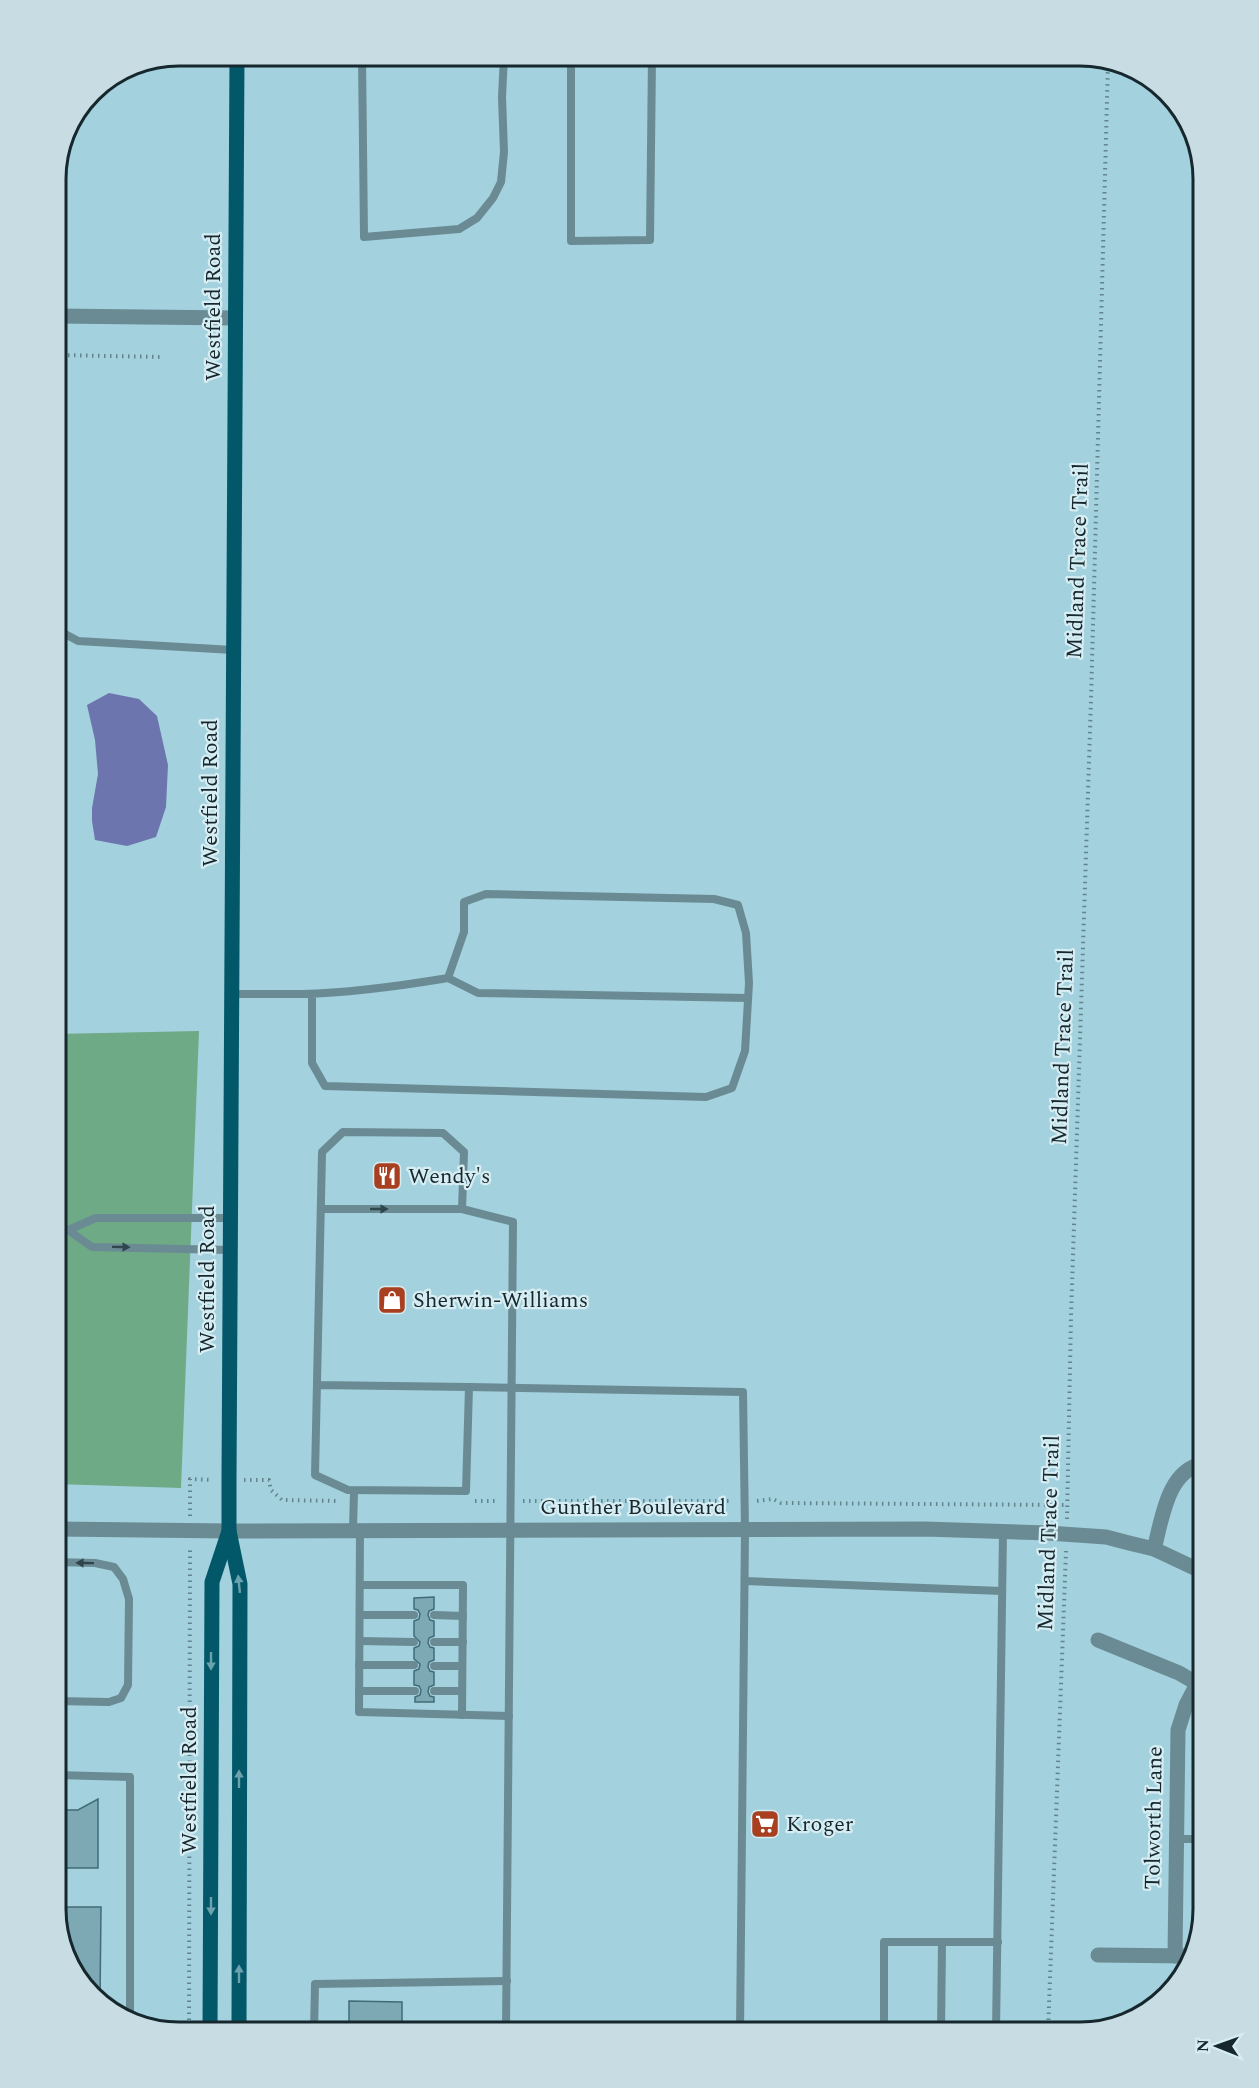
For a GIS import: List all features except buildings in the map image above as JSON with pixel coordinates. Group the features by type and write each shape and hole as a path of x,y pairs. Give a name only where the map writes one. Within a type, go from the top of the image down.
{"main road":[{"name":"Westfield Road","path":"237,66 229,1531 240,1584 239,2022"},
{"name":"Westfield Road","path":"210,2022 212,1582 229,1531"}],"street":[{"path":"66,316 235,318"},
{"path":"1154,1550 1176,1482 1188,1469 1193,1467"},
{"name":"Gunther Boulevard","path":"66,1529 229,1531 924,1529 1066,1534 1106,1538 1154,1550 1193,1568"},
{"path":"1098,1640 1179,1672 1193,1681"},
{"name":"Tolworth Lane","path":"1182,1956 1177,1839 1178,1730 1186,1706 1193,1696"},
{"path":"1098,1955 1182,1956"}],"lane":[{"path":"362,66 364,237 459,229 477,218 493,198 501,182 504,152 504,66"},
{"path":"572,66 571,241 650,240 652,66"},
{"path":"66,634 78,641 233,650"},
{"path":"312,994 312,1063 325,1086 706,1097 732,1088 745,1051 749,982 746,933 738,905 714,898 486,894 465,902 464,932 448,978"},
{"path":"231,994 312,994 390,988 448,978 478,993 748,998"},
{"path":"462,1209 464,1152 443,1133 343,1132 322,1152 315,1476 354,1491 466,1491 469,1387"},
{"path":"321,1209 462,1209 513,1222 506,2022"},
{"path":"68,1230 96,1218 229,1218"},
{"path":"68,1230 92,1247 229,1250"},
{"path":"317,1385 743,1392 745,1581 741,2022"},
{"path":"354,1491 360,1585 359,1712 509,1716"},
{"path":"996,2022 1003,1532"},
{"path":"66,1562 95,1563 114,1567 123,1579 129,1599 128,1685 121,1698 109,1702 66,1701"},
{"path":"745,1581 1002,1590"},
{"path":"360,1585 463,1585 462,1715"},
{"path":"360,1615 414,1615"},
{"path":"434,1615 463,1616"},
{"path":"360,1641 414,1642"},
{"path":"434,1642 463,1642"},
{"path":"359,1665 414,1665"},
{"path":"434,1666 462,1665"},
{"path":"359,1691 414,1691"},
{"path":"434,1691 462,1691"},
{"path":"66,1775 130,1777 130,2010"},
{"path":"1177,1839 1193,1839"},
{"path":"884,2022 884,1942 998,1942"},
{"path":"941,2022 942,1942"},
{"path":"314,2022 315,1984 507,1981"}],"path":[{"name":"Midland Trace Trail","path":"1048,2022 1066,1534 1108,70"},
{"path":"66,355 162,357"}],"green space":[{"path":"199,1031 181,1488 66,1484 66,1034"}],"water":[{"path":"109,693 139,699 157,716 168,765 166,807 156,837 127,846 95,840 92,821 98,774 95,740 87,705"}],"place":[{"name":"Wendy's","path":"387,1176"},
{"name":"Sherwin-Williams","path":"392,1300"},
{"name":"Kroger","path":"765,1824"}]}
